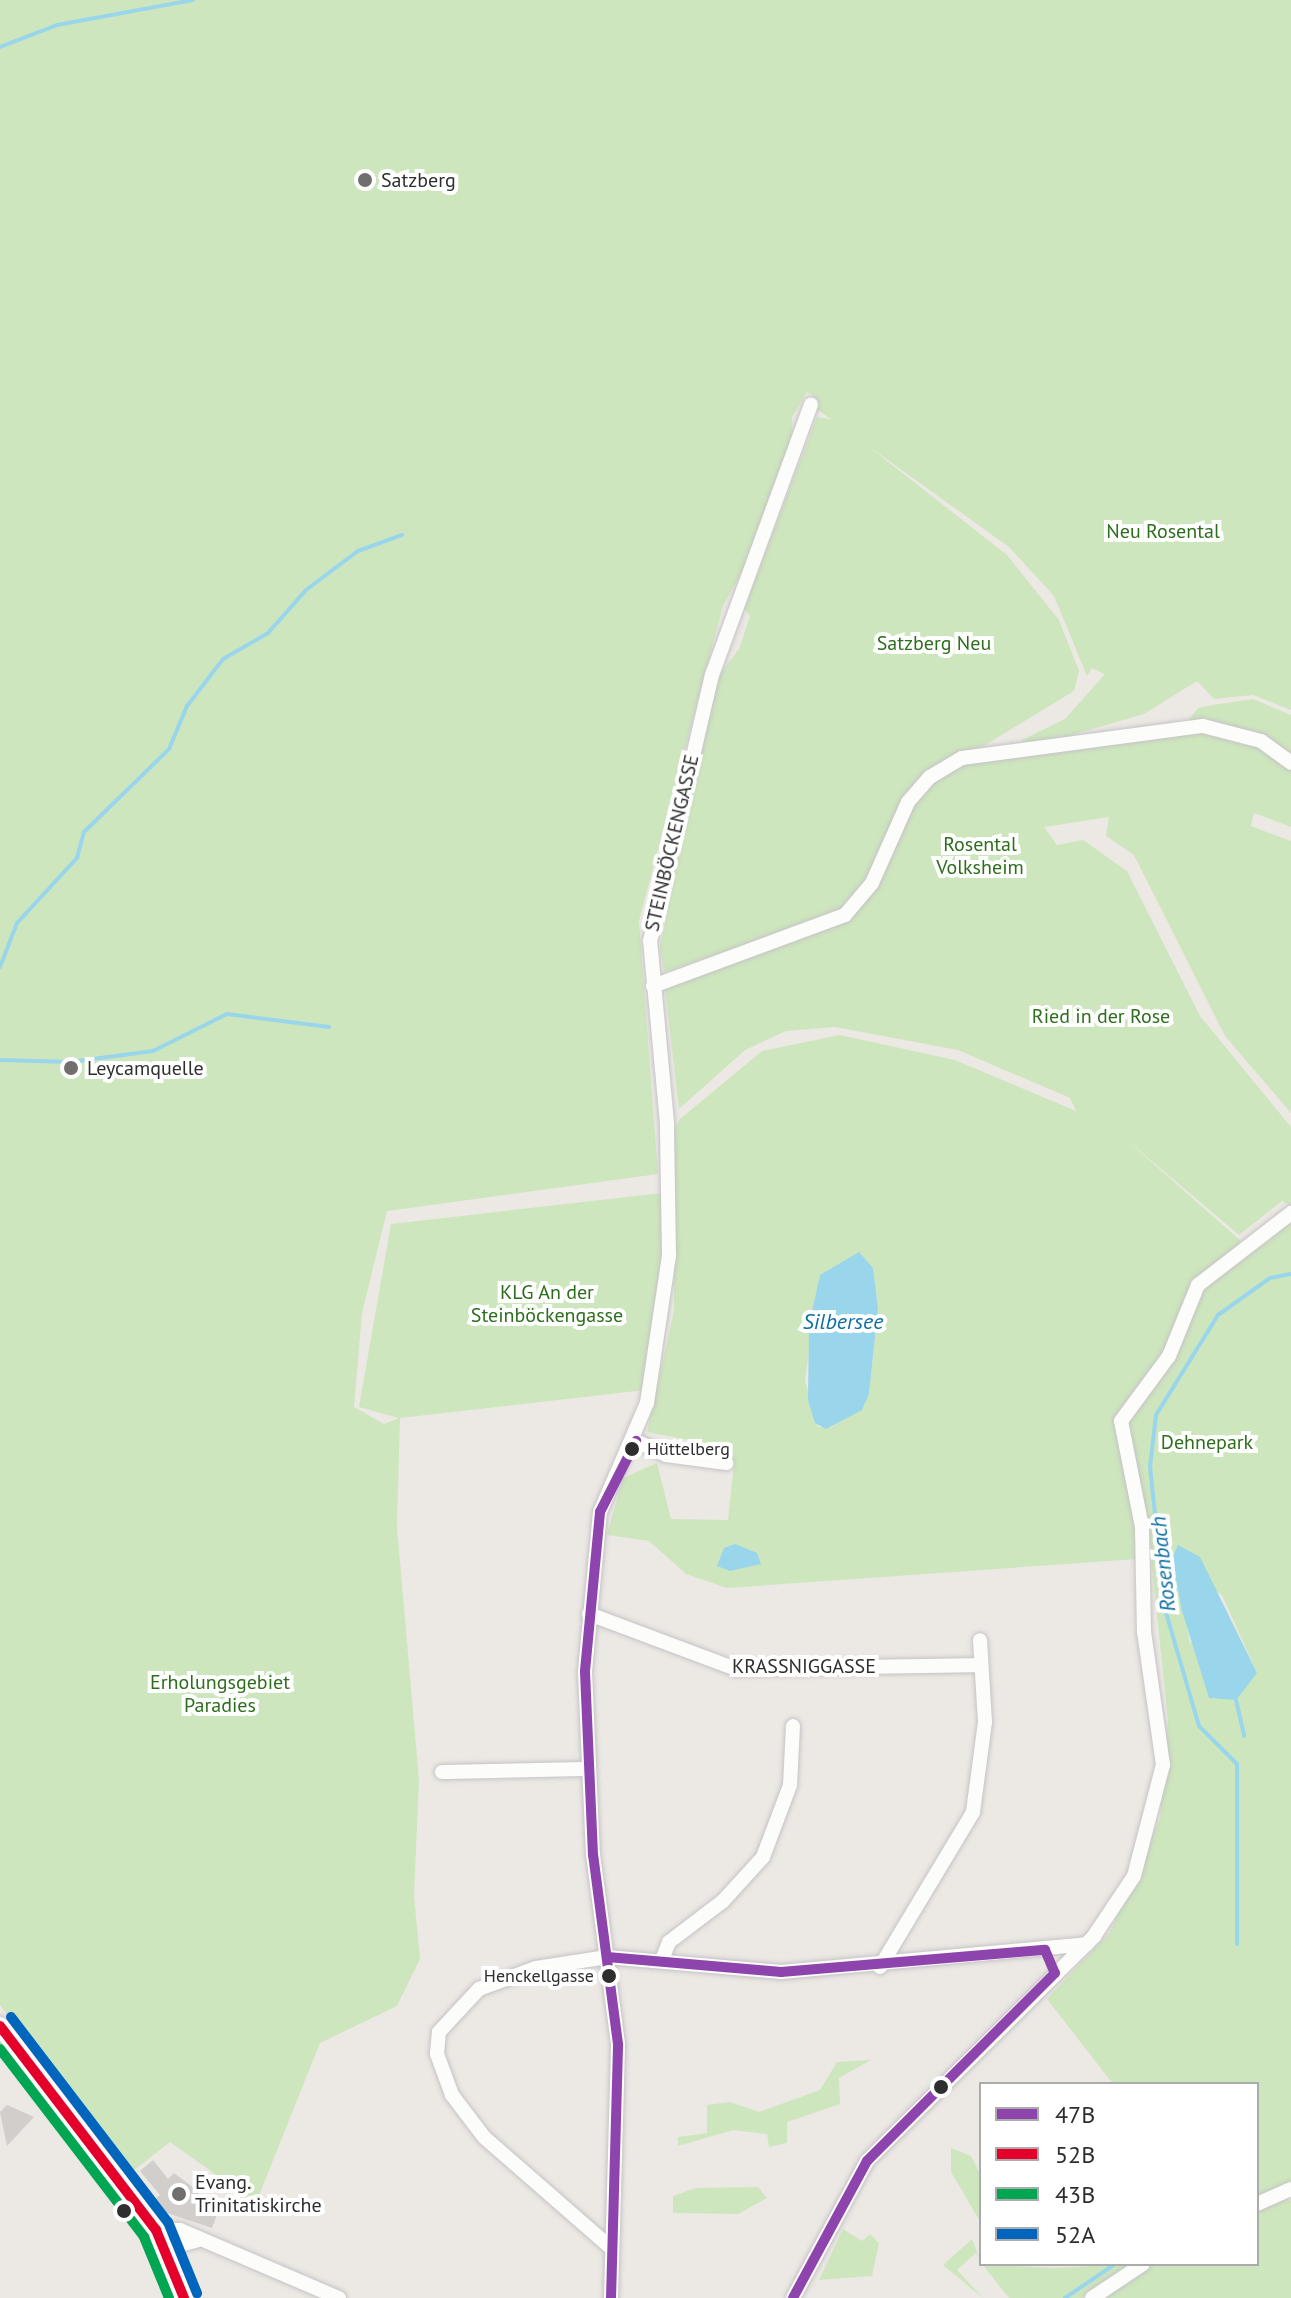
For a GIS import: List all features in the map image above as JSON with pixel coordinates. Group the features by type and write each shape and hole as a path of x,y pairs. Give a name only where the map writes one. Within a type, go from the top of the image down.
{"main road":[{"path":"0,2026 156,2230 184,2298"}],"street":[{"name":"STEINBÖCKENGASSE","path":"611,2298 610,2247 618,2044 587,1769 589,1614 605,1490 636,1441 653,1373 671,1224 653,986 654,910 707,693 811,405"},
{"path":"653,986 845,915 872,883 908,802 930,777 962,758 1203,726 1261,741 1291,763"},
{"path":"793,2298 867,2161 1087,1944 1134,1876 1162,1778 1143,1613 1142,1527 1121,1421 1169,1356 1198,1285 1291,1213"},
{"path":"636,1441 666,1455 726,1463"},
{"name":"KRASSNIGGASSE","path":"589,1614 736,1669 981,1665"},
{"path":"880,1967 973,1812 985,1722 980,1640"},
{"path":"662,1960 669,1942 723,1901 763,1857 790,1785 793,1726"},
{"path":"442,1772 587,1769"},
{"path":"610,2247 484,2137 452,2095 437,2054 439,2032 479,1989 536,1968 607,1957 781,1972 880,1967 1087,1944"},
{"path":"1045,1950 1055,1973"},
{"path":"1259,2203 1291,2189"},
{"path":"156,2230 174,2228 339,2298"},
{"path":"165,2249 198,2240"},
{"path":"1092,2298 1140,2266"}],"green space":[{"path":"0,0 1291,0 1291,710 1253,695 1214,699 1197,681 1144,714 1024,749 1022,740 1065,719 1105,674 1092,668 1087,676 1054,596 1009,547 811,405 813,395 807,392 792,417 793,445 749,559 723,606 639,921 658,1174 387,1211 362,1313 354,1407 384,1424 399,1418 359,1407 391,1224 662,1193 663,1246 645,1390 400,1418 397,1527 419,1780 414,1896 420,1959 397,2006 320,2043 256,2203 170,2142 129,2174 0,2005"},
{"path":"817,417 835,420 1007,555 1059,620 1079,671 1074,691 982,747 932,766 899,807 880,850 931,782 953,766 1179,732 1198,708 1213,705 1253,699 1291,715 1291,827 1254,813 1251,826 1291,841 1291,1113 1225,1036 1134,855 1106,836 1109,817 1044,827 1057,845 1083,840 1127,871 1200,1016 1291,1127 1291,1206 1282,1201 1239,1235 1121,1135 1250,1249 1291,1222 1291,2192 1259,2199 1259,2082 1111,2082 1047,1999 1110,1932 1160,1819 1168,1720 1151,1558 727,1588 686,1574 649,1541 607,1535 623,1478 657,1463 671,1519 728,1520 734,1464 714,1445 647,1432 674,1311 674,1130 680,1119 762,1051 840,1035 955,1060 1076,1111 1070,1098 958,1050 835,1027 786,1031 745,1050 679,1109 665,988 742,946 664,972 660,947 699,752 720,674 739,649 750,616 744,609","holes":["873,1268 878,1308 869,1394 832,1427 818,1427 805,1380 820,1275","1172,1558 1222,1595 1257,1673 1190,1642"]},
{"path":"871,2060 839,2078 840,2104 787,2122 787,2143 769,2147 767,2134 733,2130 678,2146 678,2137 707,2133 707,2105 730,2102 759,2112 820,2090 837,2062"},
{"path":"951,2148 971,2156 979,2171 979,2220 951,2172"},
{"path":"758,2187 767,2198 738,2214 673,2213 673,2196 696,2188"},
{"path":"1282,2197 1291,2201 1291,2298 1100,2298 1148,2266 1259,2266 1259,2206"},
{"path":"843,2229 862,2241 870,2234 879,2243 872,2276 819,2280"},
{"path":"972,2239 979,2258 976,2253 957,2270 983,2298 943,2265"},
{"path":"984,2266 1129,2266 1082,2298 1009,2298"}],"water":[{"name":"Silbersee","path":"859,1252 873,1268 878,1308 869,1394 862,1410 826,1429 815,1423 808,1400 809,1325 820,1275"},
{"path":"735,1544 757,1553 761,1564 730,1571 717,1566 724,1548"},
{"path":"1178,1545 1200,1557 1257,1673 1236,1700 1209,1698 1182,1611 1172,1558"}],"building":[{"path":"7,2105 34,2117 7,2146 0,2112"},
{"name":"Evang. Trinitatiskirche","path":"153,2160 168,2179 174,2173 199,2192 197,2200 219,2209 212,2228 161,2211 154,2200 160,2195 140,2171"}],"waterway":[{"path":"0,47 57,25 193,0"},
{"path":"0,967 17,923 77,858 84,832 169,749 187,706 223,659 268,633 306,590 358,551 402,535"},
{"path":"0,1060 70,1062 153,1051 227,1014 329,1027"},
{"name":"Rosenbach","path":"1237,1944 1237,1764 1199,1726 1165,1609 1150,1467 1156,1415 1218,1315 1270,1278 1291,1274"},
{"path":"1236,1700 1244,1736"},
{"name":"Rosenbach","path":"1065,2298 1112,2266"}],"transit line":[{"name":"47B","path":"611,2298 618,2044 593,1855 585,1671 600,1512 636,1441"},
{"name":"47B","path":"607,1957 781,1972 1045,1950 1055,1973 867,2161 793,2298"},
{"name":"52A","path":"11,2017 168,2222 197,2293"},
{"name":"52B","path":"0,2026 156,2230 184,2298"},
{"name":"43B","path":"0,2049 144,2237 169,2298"}],"place":[{"name":"Satzberg","path":"365,180"},
{"name":"Leycamquelle","path":"71,1068"},
{"name":"Hüttelberg","path":"632,1449"},
{"name":"Henckellgasse","path":"609,1976"},
{"name":"Evang. Trinitatiskirche","path":"179,2194"}],"park label":[{"name":"Neu Rosental","path":"1163,531"},
{"name":"Satzberg Neu","path":"934,643"},
{"name":"Rosental Volksheim","path":"980,856"},
{"name":"Ried in der Rose","path":"1101,1016"},
{"name":"KLG An der Steinböckengasse","path":"547,1304"},
{"name":"Dehnepark","path":"1207,1442"},
{"name":"Erholungsgebiet Paradies","path":"220,1694"}]}
